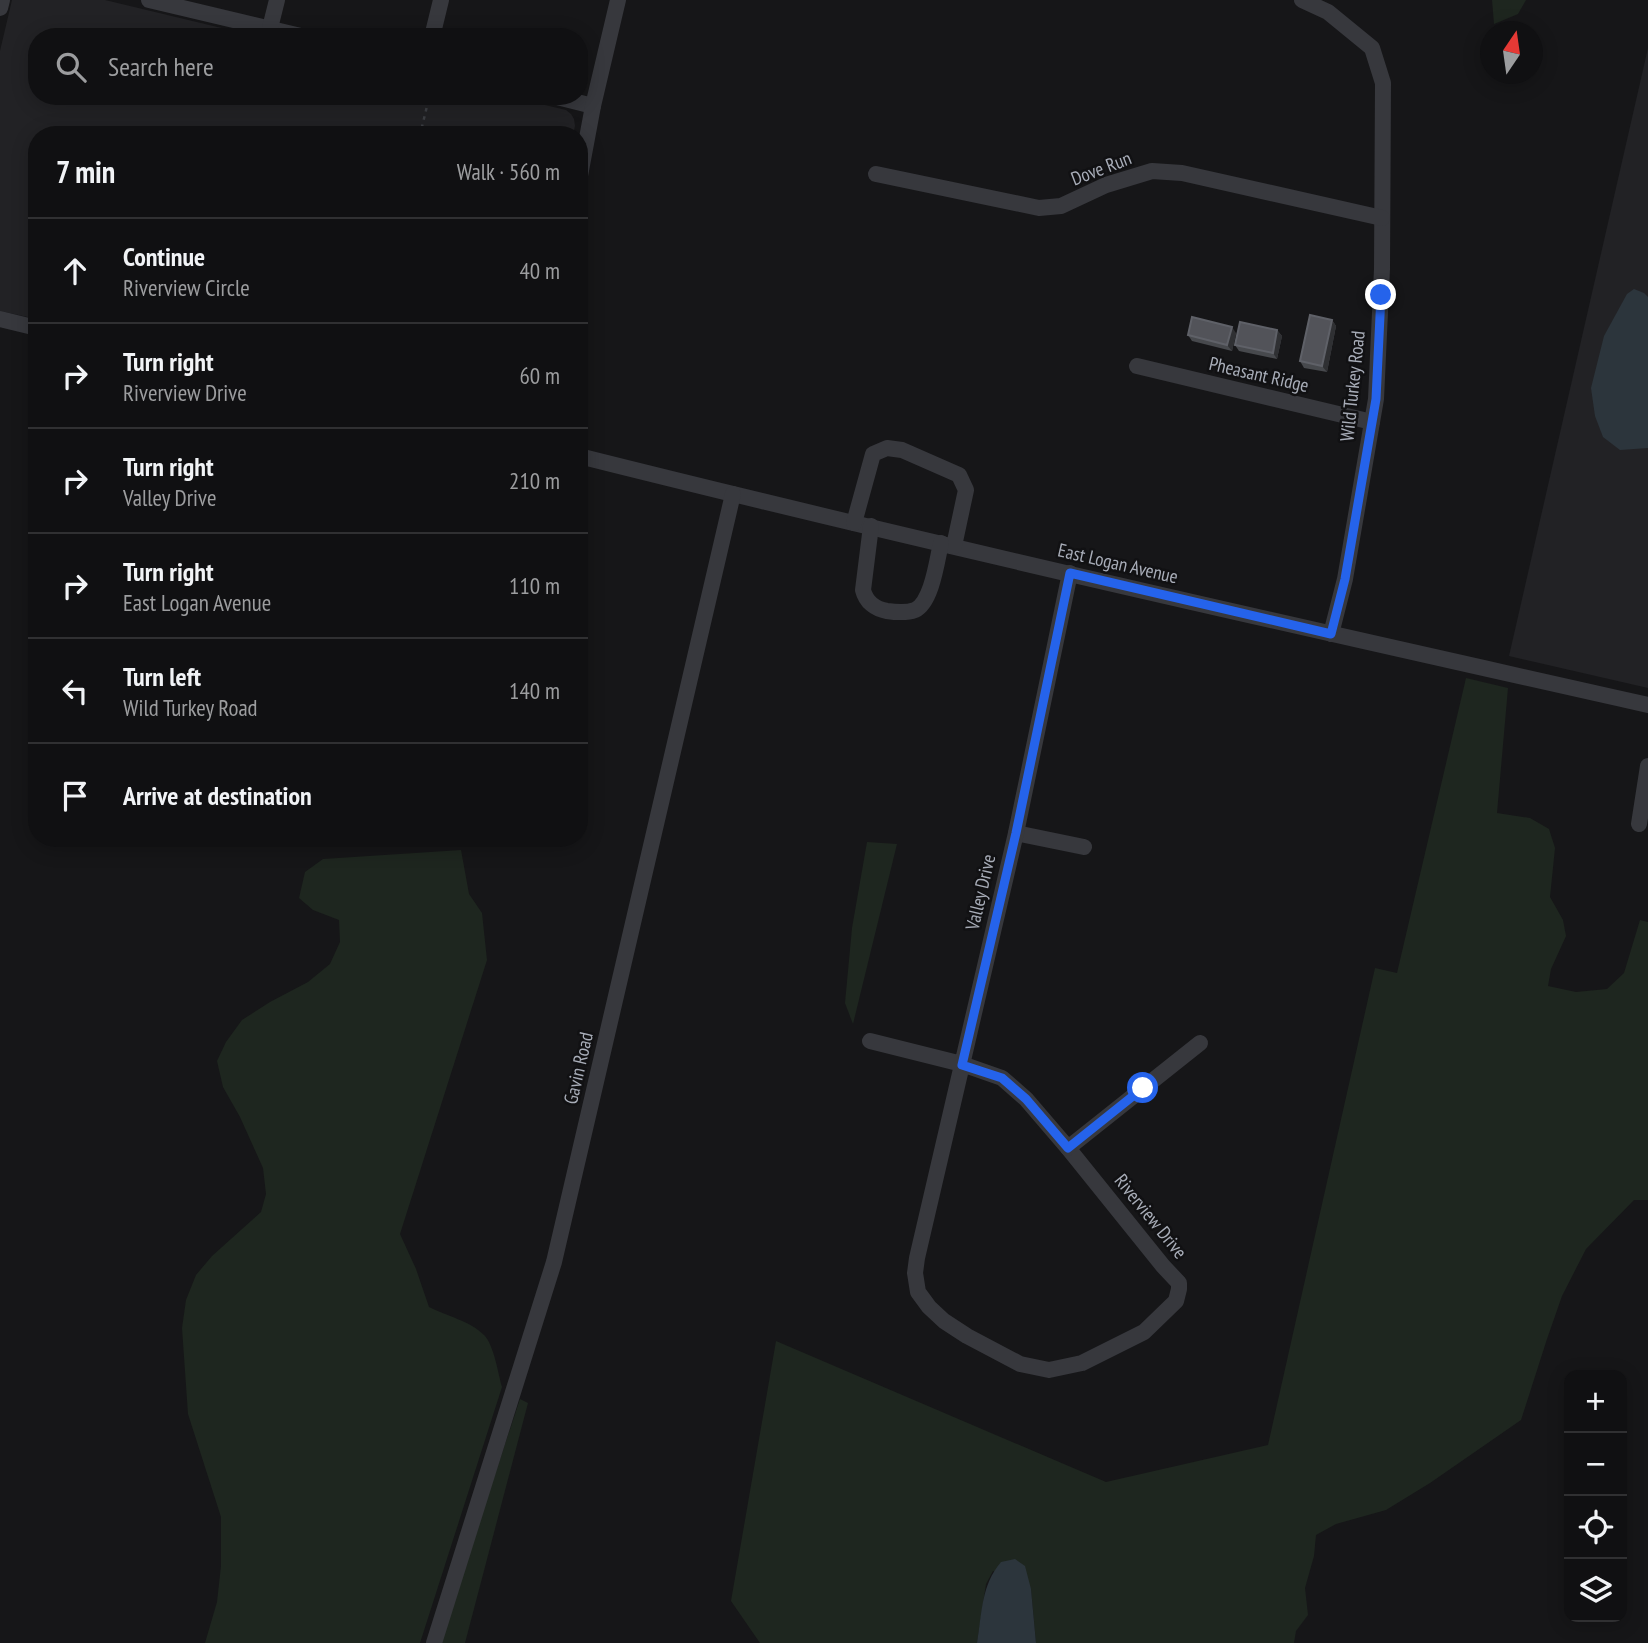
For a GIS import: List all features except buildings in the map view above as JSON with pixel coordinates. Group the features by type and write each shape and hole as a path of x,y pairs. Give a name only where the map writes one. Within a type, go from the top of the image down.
{"street":[{"path":"0,8 2,0"},
{"path":"149,0 266,28"},
{"path":"270,28 277,0"},
{"path":"434,28 441,0"},
{"path":"588,133 618,0"},
{"name":"Wild Turkey Road","path":"1302,0 1328,12 1372,48 1383,83 1382,269 1376,399 1345,579 1331,634"},
{"path":"588,105 593,106"},
{"name":"Dove Run","path":"876,174 1039,208 1061,206 1107,185 1152,171 1182,173 1382,218"},
{"path":"0,319 28,326"},
{"name":"Pheasant Ridge","path":"1137,366 1372,422"},
{"path":"854,523 873,454 887,448 902,450 959,475 966,490 930,589 924,602 914,610 882,610 870,604 865,596 863,590 871,526"},
{"name":"East Logan Avenue","path":"588,458 854,523 1648,705"},
{"name":"Gavin Road","path":"435,1643 554,1262 733,494"},
{"name":"Valley Drive","path":"926,1220 1016,833 1070,573"},
{"path":"1639,824 1648,766"},
{"path":"1016,833 1084,847"},
{"name":"Riverview Drive","path":"870,1041 1002,1078 1026,1099 1179,1283 1176,1301 1144,1332 1082,1363 1049,1370 1020,1364 944,1321 918,1292 916,1258 926,1220"},
{"path":"1068,1148 1200,1043"}],"path":[{"path":"422,126 427,105"}],"shaded area":[{"path":"12,0 105,0 222,28 28,28 28,105 545,105 566,110 574,119 575,126 28,126 28,317 0,311 0,51"},
{"path":"1492,0 1526,0 1518,14 1494,21"},
{"path":"1648,48 1648,688 1509,656"},
{"path":"1634,289 1648,297 1648,448 1620,450 1603,437 1595,416 1591,388 1604,336 1627,294"},
{"path":"1466,678 1508,688 1497,813 1530,818 1549,829 1555,848 1550,897 1563,920 1566,936 1551,969 1548,986 1576,992 1607,989 1624,973 1640,920 1648,922 1648,1200 1634,1200 1586,1249 1562,1296 1521,1420 1386,1510 1336,1524 1316,1535 1314,1556 1305,1588 1308,1615 1296,1631 1294,1643 1036,1643 1031,1589 993,1571 986,1584 977,1643 760,1643 731,1601 776,1341 1106,1482 1268,1445 1375,968 1397,973"},
{"path":"867,842 897,844 853,1024 845,1003 852,928"},
{"path":"461,850 469,894 482,913 487,960 400,1234 429,1307 466,1323 484,1335 493,1352 502,1387 420,1643 205,1643 217,1602 221,1566 221,1517 188,1414 182,1328 186,1300 196,1275 212,1256 261,1212 266,1194 263,1168 223,1087 217,1061 226,1042 242,1020 308,982 330,964 340,942 339,920 313,910 299,898 305,872 323,859"},
{"path":"520,1399 528,1403 465,1643 439,1643"},
{"path":"1015,1559 1025,1566 1031,1589 1036,1643 977,1643 983,1600 994,1571 1001,1562"}],"route":[{"path":"1143,1088 1068,1148 1026,1099 1002,1078 962,1065 1016,833 1070,573 1331,634 1345,579 1376,399 1381,295"}]}
